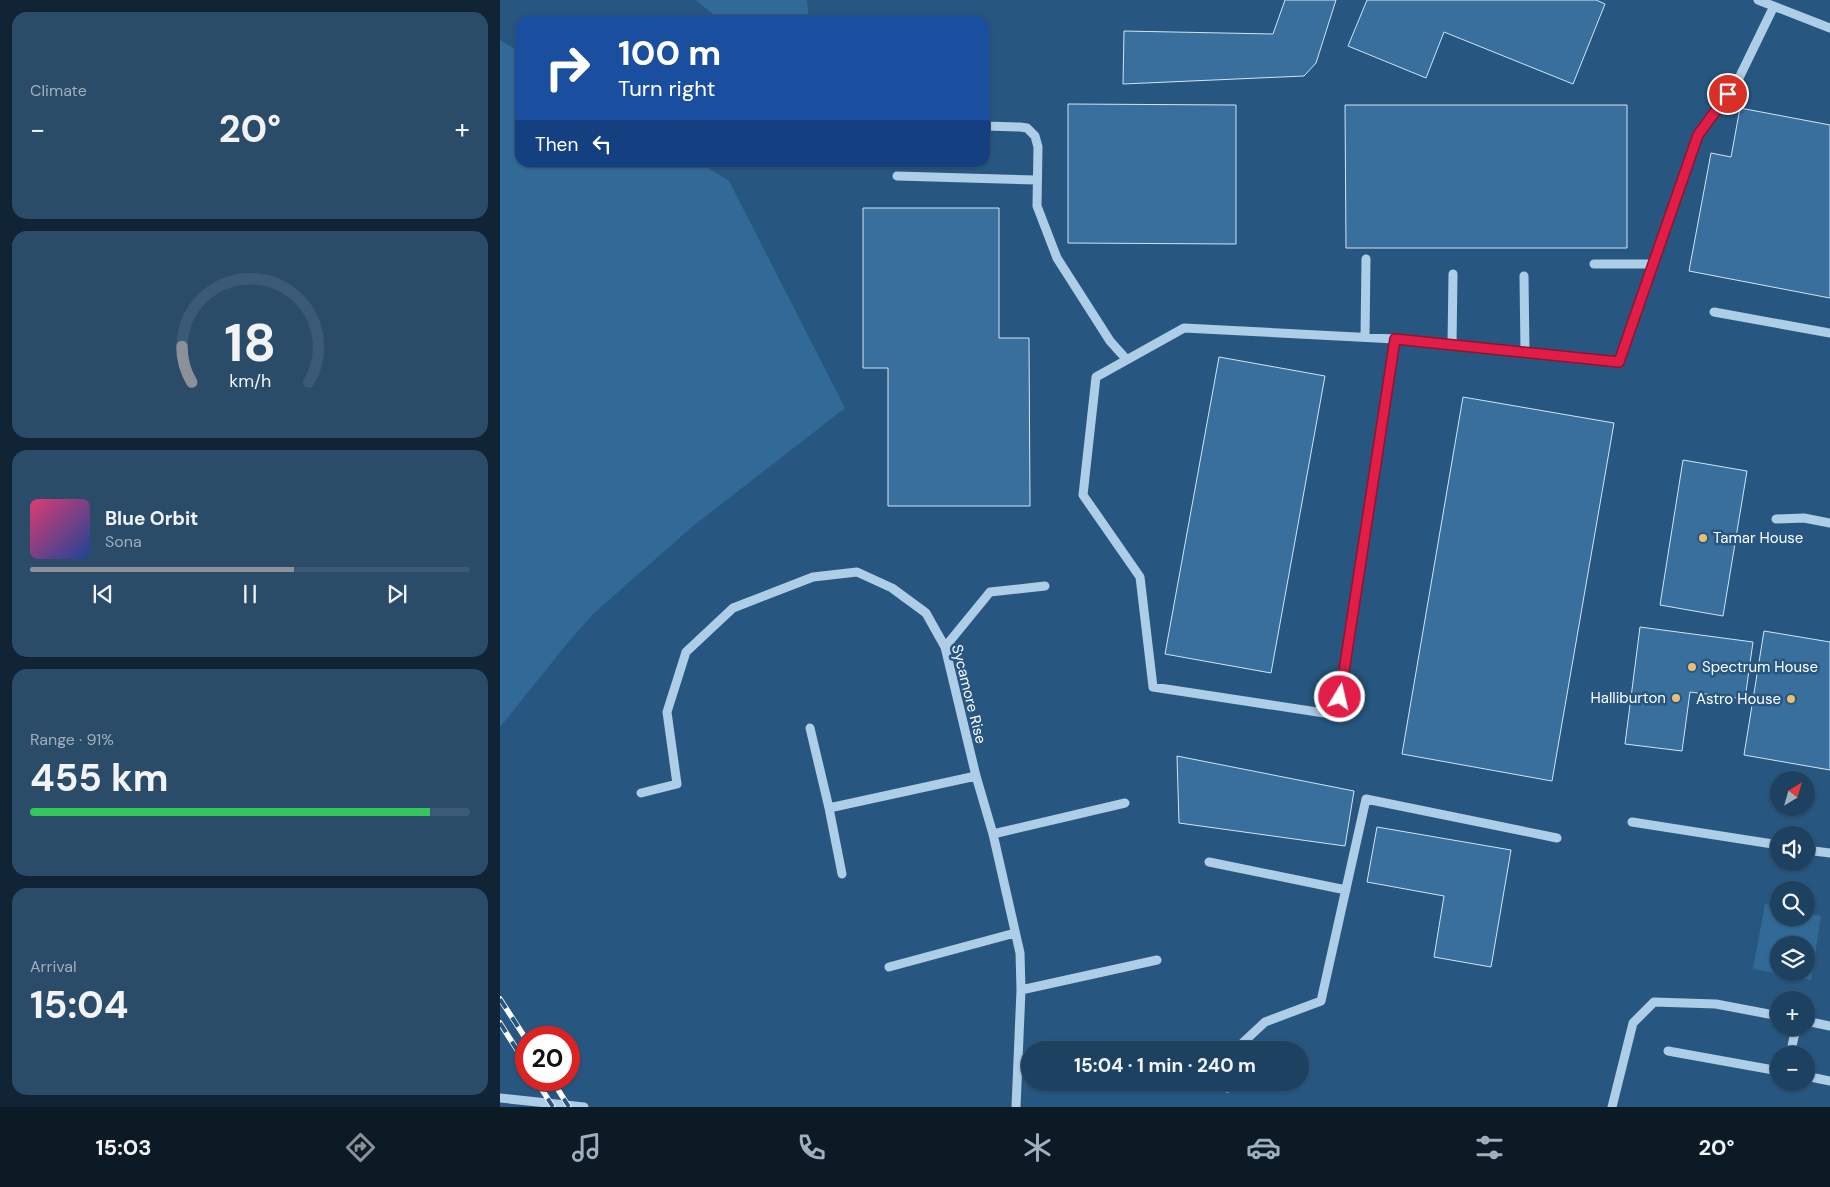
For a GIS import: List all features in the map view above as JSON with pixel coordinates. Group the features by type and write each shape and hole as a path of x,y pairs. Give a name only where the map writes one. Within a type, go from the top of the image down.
{"street":[{"path":"1758,0 1830,28"},
{"path":"1395,339 1336,715 1153,687 1140,577 1083,495 1096,377 1184,328 1395,339 1619,362 1698,135 1738,80 1774,6"},
{"path":"990,126 1027,128 1035,136 1038,147 1038,206 1058,258 1110,341 1126,360"},
{"path":"897,176 1037,180"},
{"path":"1364,337 1366,258"},
{"path":"1594,264 1653,264"},
{"path":"1452,345 1453,274"},
{"path":"1524,276 1525,352"},
{"path":"1714,312 1830,333"},
{"path":"1776,519 1804,518 1830,523"},
{"name":"Sycamore Rise","path":"641,793 677,784 667,712 686,652 733,608 813,577 857,572 892,588 926,613 946,647 1020,952 1021,990 1016,1107"},
{"path":"946,647 990,592 1045,586"},
{"path":"810,728 842,874"},
{"path":"829,808 976,776"},
{"path":"1245,1041 1265,1022 1321,1000 1366,799 1557,838"},
{"path":"992,834 1124,803"},
{"path":"1632,822 1770,844"},
{"path":"1815,851 1830,853"},
{"path":"1209,862 1346,890"},
{"path":"889,967 1015,933"},
{"path":"1021,990 1157,960"},
{"path":"1612,1107 1633,1023 1654,1002 1716,1004 1770,1014"},
{"path":"1815,1023 1830,1026"},
{"path":"1668,1051 1770,1069"},
{"path":"1815,1078 1830,1080"},
{"path":"500,1098 584,1107"}],"shaded area":[{"path":"696,0 807,0 808,15 714,15"},
{"path":"500,40 515,49 515,167 706,167 729,181 845,408 693,526 594,613 500,727"},
{"path":"1765,904 1770,905 1770,926 1815,926 1815,915 1821,916 1815,954 1815,936 1770,936 1770,972 1753,969"}],"building":[{"path":"1285,0 1336,0 1316,63 1304,76 1123,84 1124,31 1273,34"},
{"path":"1367,0 1596,0 1605,4 1573,84 1444,32 1426,78 1348,46"},
{"path":"1068,104 1236,105 1236,244 1068,243"},
{"path":"1345,105 1627,105 1627,248 1346,248"},
{"path":"1740,108 1830,125 1830,298 1689,271 1711,153 1731,157"},
{"path":"863,208 999,208 999,338 1029,338 1030,506 888,506 888,368 863,368"},
{"path":"1219,357 1325,376 1271,673 1165,654"},
{"path":"1463,397 1614,423 1552,781 1402,754"},
{"name":"Tamar House","path":"1683,460 1747,471 1723,616 1660,605"},
{"name":"Spectrum House","path":"1640,627 1753,642 1745,699 1690,692 1682,751 1625,744"},
{"name":"Astro House","path":"1764,631 1830,642 1830,770 1744,755"},
{"path":"1177,756 1354,791 1345,846 1179,823"},
{"path":"1377,827 1511,850 1491,967 1434,957 1444,896 1367,882"}],"railway":[{"path":"500,999 518,1026"},
{"path":"500,1023 515,1047"},
{"path":"543,1091 553,1107"},
{"path":"559,1091 569,1107"}],"place":[{"name":"Tamar House","path":"1703,538"},
{"name":"Spectrum House","path":"1692,667"},
{"name":"Halliburton","path":"1676,698"},
{"name":"Astro House","path":"1791,699"}],"route":[{"path":"1340,697 1395,339 1619,362 1698,135 1728,94"}]}
